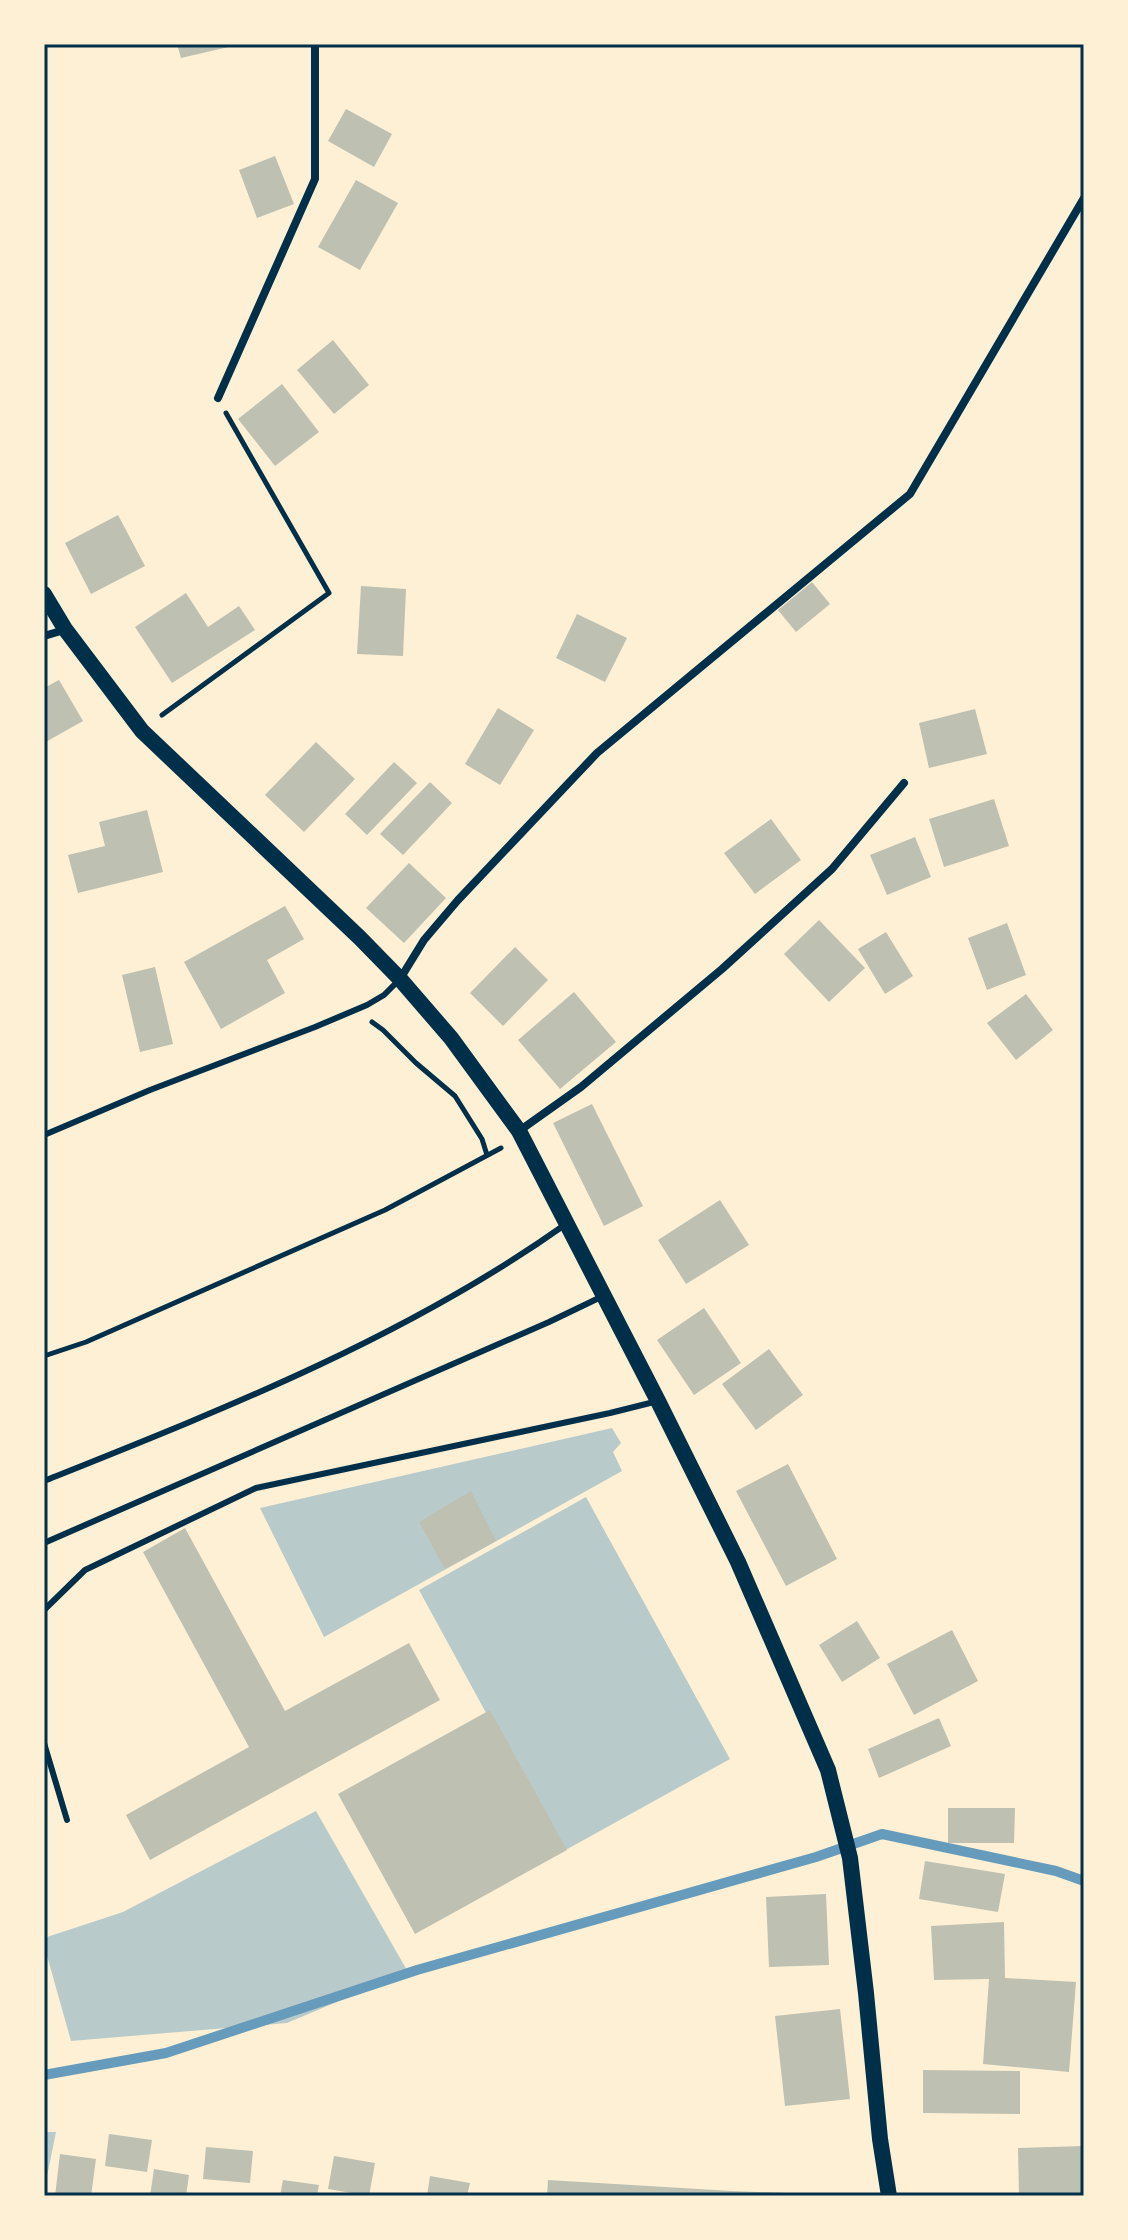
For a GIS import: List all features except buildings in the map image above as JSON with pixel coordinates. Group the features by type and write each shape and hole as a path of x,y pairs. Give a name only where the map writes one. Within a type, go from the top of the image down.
{"main road":[{"path":"44,594 65,629 142,731 400,979 451,1038 519,1131 738,1562 828,1770 850,1858 880,2139 889,2196"}],"street":[{"path":"218,398 315,179 315,44"},
{"path":"400,979 424,940 458,900 597,753 910,494 1084,198"},
{"path":"44,636 65,629"},
{"path":"519,1131 581,1087 722,969 832,869 904,783"}],"lane":[{"path":"44,1135 150,1090 354,1011 384,995 400,979"},
{"path":"44,1481 225,1408 327,1362 454,1295 566,1224"},
{"path":"44,1543 603,1296"},
{"path":"44,1610 85,1570 256,1488 658,1401"},
{"path":"44,1743 67,1820"}],"path":[{"path":"142,731 329,593 218,398"},
{"path":"44,1356 86,1342 385,1210 489,1154 455,1096 383,1030 354,1011"}],"shaded area":[{"path":"612,1428 621,1443 613,1452 622,1471 324,1637 260,1508"},
{"path":"586,1497 730,1759 562,1852 419,1590"},
{"path":"316,1811 408,1972 287,2023 71,2041 44,1938 123,1912"},
{"path":"44,2132 56,2132 44,2191"}],"waterway":[{"path":"44,2075 166,2053 417,1970 816,1857 882,1834 1056,1871 1084,1881"}]}
